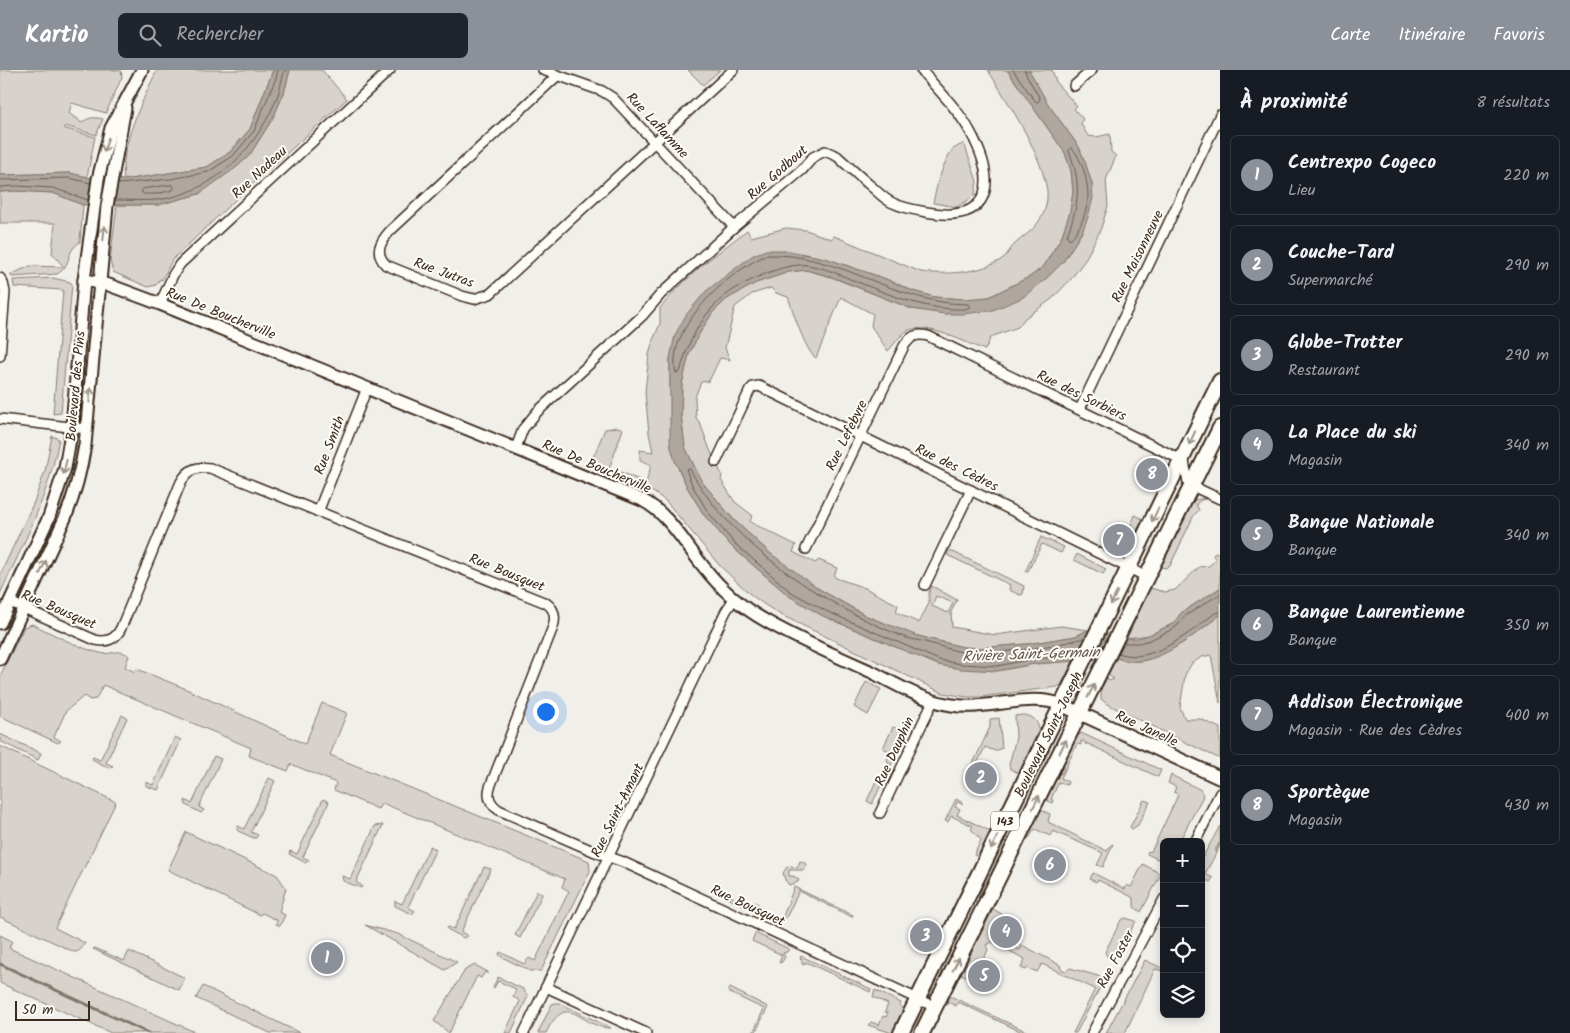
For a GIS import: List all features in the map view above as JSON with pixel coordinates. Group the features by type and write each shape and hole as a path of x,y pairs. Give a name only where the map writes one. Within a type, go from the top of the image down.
{"main road":[{"name":"Boulevard Saint-Joseph","path":"901,1033 1220,381"},
{"name":"Boulevard Saint-Joseph","path":"922,1033 1220,428"},
{"name":"Rue Janelle","path":"1062,706 1220,778"}],"street":[{"name":"Boulevard des Pins","path":"0,623 54,505 65,468 72,427 84,280 99,170 111,128 142,70"},
{"name":"Rue Nadeau","path":"160,304 180,264 390,70"},
{"name":"Rue Laflamme","path":"543,70 609,95 619,102 734,227"},
{"name":"Rue Jutras","path":"557,76 390,231 380,244 379,249 380,258 386,265 462,296 474,299 486,296 493,292 733,70"},
{"name":"Rue Godbout","path":"516,448 523,429 537,412 642,316 661,294 734,227 802,170 813,158 825,152 837,156 884,197 900,206 952,215 968,212 980,202 986,187 984,170 975,140 965,123 921,70"},
{"path":"1074,86 1092,70"},
{"name":"Boulevard des Pins","path":"0,659 70,507 81,467 107,206 126,101"},
{"name":"Rue Maisonneuve","path":"1080,409 1220,115"},
{"path":"0,279 3,283 5,297 0,356"},
{"name":"Rue De Boucherville","path":"84,280 100,283 160,304 648,503 672,526 705,568 734,599 766,621 933,701 964,706 1034,701 1052,702 1062,706"},
{"name":"Rue des Sorbiers","path":"914,335 928,336 1182,460"},
{"name":"Rue Lefebvre","path":"806,548 904,346 914,335"},
{"name":"Rue des Cèdres","path":"716,462 749,392 753,387 766,388 1148,576"},
{"name":"Rue Smith","path":"318,512 367,388"},
{"path":"0,419 86,429"},
{"path":"1182,460 1185,462 1188,482 1220,499"},
{"name":"Rue Bousquet","path":"10,602 95,640 105,642 115,637 121,628 186,474 193,469 201,467 210,468 538,599 552,608 555,615 554,627 490,787 489,798 492,804 500,810 610,856 935,1007"},
{"path":"925,585 971,490"},
{"name":"Rue Saint-Amant","path":"524,1033 726,611 734,599"},
{"name":"Rue Dauphin","path":"880,813 933,701"},
{"path":"1197,838 1220,793"},
{"name":"Rue Foster","path":"1092,1033 1160,906"},
{"path":"546,987 646,1033"}],"shaded area":[{"path":"0,70 121,70 122,77 106,113 72,103 69,113 81,123 92,118 103,119 96,135 65,126 63,128 95,137 87,177 70,173 0,175"},
{"path":"157,70 273,70 250,129 230,152 207,167 124,180 125,153 133,124"},
{"path":"290,70 322,70 347,99 235,200 172,260 162,280 160,279 156,285 148,287 113,272 110,261 117,205 158,205 199,194 249,156 273,118 284,93"},
{"path":"688,70 720,70 703,85"},
{"path":"988,70 1007,70 1065,153 1071,171 1073,191 1070,212 1061,238 1043,267 1031,276 989,297 965,299 934,297 913,291 886,279 825,258 795,252 766,250 670,358 675,461 687,487 704,515 732,547 789,596 823,616 938,665 997,671 1034,664 1073,661 1061,685 1057,687 967,697 943,693 781,615 765,605 750,594 720,566 666,501 653,492 618,476 621,472 646,483 651,465 640,460 640,450 653,452 645,392 649,355 660,324 660,308 701,266 747,230 751,237 786,228 806,230 831,239 834,236 921,272 941,273 963,272 994,264 1004,258 1014,245 1034,228 1046,204 1047,189 1042,171 1021,126"},
{"path":"1029,70 1052,70 1057,84 1077,106 1074,109 1083,119 1081,124 1088,136 1096,137 1110,134 1111,152 1116,156 1106,180 1108,206 1100,231 1085,260 1071,279 1052,299 1025,318 1018,327 991,337 985,350 935,331 915,329 904,333 888,351 871,326 873,314 841,297 816,358 804,339 788,297 776,293 771,288 752,294 735,307 725,348 730,360 720,358 709,381 701,382 695,397 696,418 700,423 722,475 721,480 735,502 752,515 750,522 796,545 793,552 815,563 819,560 837,568 834,576 836,578 865,588 898,605 896,612 919,623 929,603 929,592 932,586 957,600 951,612 952,627 995,635 1061,626 1088,630 1076,636 1027,644 979,648 963,647 910,634 867,616 819,589 771,554 734,520 702,482 685,447 681,415 682,384 689,354 713,312 727,299 756,283 789,272 806,270 831,277 912,309 945,314 1046,279 1063,262 1082,232 1092,184 1079,147 1048,104","holes":["936,596 953,603 948,613 932,606"]},
{"path":"964,143 977,181 975,194 957,207 933,203 938,182 949,154 953,149"},
{"path":"0,192 53,193 83,205 80,242 72,250 65,267 57,274 12,277 10,275 30,266 64,267 52,253 55,223 0,223"},
{"path":"53,278 72,284 61,413 53,414 63,290 14,287 13,280"},
{"path":"91,297 93,300 82,410 79,409 88,300"},
{"path":"617,427 623,429 608,472 590,465 605,429"},
{"path":"52,436 59,439 49,480 35,518 0,594 0,575 34,502 45,471"},
{"path":"79,445 74,477 61,516 24,593 21,591 53,520 72,465 76,446"},
{"path":"1205,498 1196,504 1199,510 1194,515 1170,566 1166,568 1161,567 1194,500"},
{"path":"1135,515 1143,519 1131,543 1125,540"},
{"path":"1041,537 1064,547 1061,553 1042,544 1028,571 1025,572"},
{"path":"949,550 1024,586 1023,594 1020,595 1009,590 1010,585 947,555"},
{"path":"1215,552 1220,554 1220,588 1181,613 1174,623 1149,635 1127,638 1150,588 1165,592 1175,590 1199,567 1209,566 1216,559 1213,556"},
{"path":"1077,554 1106,569 1103,574 1074,560"},
{"path":"1220,615 1220,703 1211,655 1202,657 1192,663 1185,675 1180,708 1185,719 1200,719 1220,728 1220,759 1107,704 1101,699 1101,689 1107,678 1109,681 1114,679 1108,675 1117,658 1130,661 1158,656 1172,650"},
{"path":"32,624 92,651 104,654 126,653 129,656 125,667 135,672 137,669 184,688 305,744 322,703 347,713 330,755 589,861 590,871 541,971 530,971 499,954 500,952 524,964 529,958 535,961 569,891 562,887 565,879 382,803 378,809 334,790 336,783 291,764 288,771 249,756 251,748 103,685 96,699 90,700 84,696 66,711 54,737 61,741 58,743 0,716 0,676 24,627"},
{"path":"866,682 881,689 868,715 854,707"},
{"path":"122,715 127,718 106,763 113,766 109,768 92,759 93,757 100,760"},
{"path":"1022,715 1033,718 1039,729 1019,773 1010,769 1009,765 1016,737 1015,716"},
{"path":"999,718 1002,748 995,751 985,747 975,768 972,766 990,727 990,719"},
{"path":"893,727 907,733 890,767 887,759 891,752 883,748"},
{"path":"1081,733 1161,770 1158,777 1086,743 1086,745 1084,741 1081,741 1081,745 1078,744 1076,746 1061,778 1068,782 1067,785 1059,782 1051,799 1053,800 1052,803 1046,800 1059,773 1061,774 1064,769 1062,767 1077,737"},
{"path":"0,734 41,753 38,760 0,741"},
{"path":"175,737 181,740 158,790 146,786 146,782 153,785"},
{"path":"0,746 116,802 55,928 85,943 78,951 74,952 0,917"},
{"path":"214,756 221,759 199,807 204,810 201,813 186,805 185,800 192,804"},
{"path":"1171,775 1201,790 1203,796 1181,838 1160,838 1160,860 1147,854 1148,851 1151,852 1178,795 1174,792 1176,787 1168,783"},
{"path":"882,776 885,777 872,804 867,801 876,781"},
{"path":"269,778 275,781 251,832 258,835 254,838 238,831 237,828 238,826 244,829"},
{"path":"323,799 329,802 303,857 309,860 306,863 289,854 290,851 297,854"},
{"path":"956,799 963,803 957,802 955,807 960,809 957,815 990,831 978,857 974,855 981,840 971,829 973,826 951,816 948,822 945,821"},
{"path":"1144,800 1150,802 1138,825 1132,829 1130,827"},
{"path":"1018,807 1020,808 1010,838 981,900 978,898 1002,839"},
{"path":"1041,810 1050,814 1048,822 1107,851 1113,844 1103,867 1097,865 1103,853 1053,831 1050,836 1035,829 1027,838"},
{"path":"383,825 356,882 362,886 361,888 343,881 342,876 350,879 375,826"},
{"path":"1220,826 1220,842 1214,851 1216,851 1220,843 1220,846 1205,874 1205,853"},
{"path":"186,832 277,875 286,888 279,912 285,915 280,926 276,924 277,920 262,913 260,915 168,870"},
{"path":"430,846 436,849 408,907 415,911 412,914 395,906 395,901 402,904"},
{"path":"800,861 807,864 804,870 789,870 789,876 799,879 798,882 789,885 783,873 787,867 797,868"},
{"path":"1143,864 1160,873 1141,912 1134,907 1132,897 1098,880 1096,882 1090,879 1093,873 1125,889 1127,885 1131,887"},
{"path":"484,867 491,869 461,932 468,936 464,938 447,929 448,927 454,929"},
{"path":"1205,874 1213,878 1210,882 1205,879"},
{"path":"794,887 853,915 852,917 799,891 786,918 782,919"},
{"path":"537,891 542,893 542,895 520,938 515,935"},
{"path":"726,894 750,905 754,902 756,903 761,906 762,914 725,897"},
{"path":"993,909 1005,916 999,928 1004,931 1000,940 1020,950 1022,945 1060,965 1061,969 1066,971 1070,968 1105,978 1076,1033 1073,1033 1095,989 1042,964 1037,972 1021,968 1025,959 992,942 986,945 988,950 978,971 972,969 968,977 961,974"},
{"path":"1125,918 1136,921 1114,961 1105,952 1121,920"},
{"path":"365,925 398,934 457,962 445,970"},
{"path":"755,933 789,949 783,953 785,957 782,962 779,963 782,955 752,941"},
{"path":"0,935 12,941 9,948 197,1033 111,1033 0,983"},
{"path":"95,948 124,961 129,951 185,978 179,990 93,949"},
{"path":"801,956 871,989 870,992 806,962 804,965 802,964"},
{"path":"1145,960 1160,967 1160,970 1155,969 1125,1033 1106,1033"},
{"path":"475,965 488,972 488,974 485,972 481,978 477,976 449,1033 434,1021 465,970"},
{"path":"498,977 523,989 528,996 511,1033 505,1033 520,1001 513,997 516,989 498,981 493,987"},
{"path":"203,986 300,1033 270,1033 196,998"},
{"path":"730,988 768,1007 755,1033 753,1033 764,1009 728,992"},
{"path":"875,990 901,1003 900,1005 903,1010 892,1033 868,1025 871,1022 879,1025 883,1016 886,1017 888,1013 885,1012 888,1004 873,997"},
{"path":"950,996 1030,1033 1024,1033 958,1002 956,1006 949,1002 946,1006"},
{"path":"559,1003 611,1028 600,1027 576,1014 568,1012 561,1013 546,1033 538,1033 552,1004"}],"water":[{"path":"273,70 290,70 284,93 273,118 249,156 199,194 158,205 83,205 53,193 0,192 0,175 70,173 87,177 124,180 207,167 230,152 250,129"},
{"name":"Rivière Saint-Germain","path":"1007,70 1029,70 1048,104 1079,147 1092,184 1093,198 1088,217 1082,232 1063,262 1046,279 1022,298 993,310 964,314 945,314 912,309 832,277 806,270 789,272 756,283 727,299 713,312 689,354 682,384 681,415 685,447 702,482 734,520 771,554 819,589 866,616 918,636 963,647 979,648 1027,644 1076,636 1088,630 1127,638 1138,638 1174,623 1181,613 1220,588 1220,615 1172,650 1144,660 1130,661 1117,658 1034,664 997,671 961,669 938,665 823,616 789,596 732,547 704,515 687,487 675,461 670,444 670,358 675,335 686,315 706,291 753,255 766,250 779,250 825,258 886,279 913,291 934,297 965,299 989,297 1031,276 1043,267 1061,238 1070,212 1073,191 1071,171 1065,153"}],"waterway":[{"path":"0,964 148,1033"}],"place":[{"name":"Sportèque","path":"1152,474"},
{"name":"Addison Électronique","path":"1119,540"},
{"name":"Couche-Tard","path":"981,778"},
{"name":"Banque Laurentienne","path":"1050,865"},
{"name":"La Place du ski","path":"1006,932"},
{"name":"Globe-Trotter","path":"926,936"},
{"name":"Centrexpo Cogeco","path":"327,958"},
{"name":"Banque Nationale","path":"984,976"}]}
